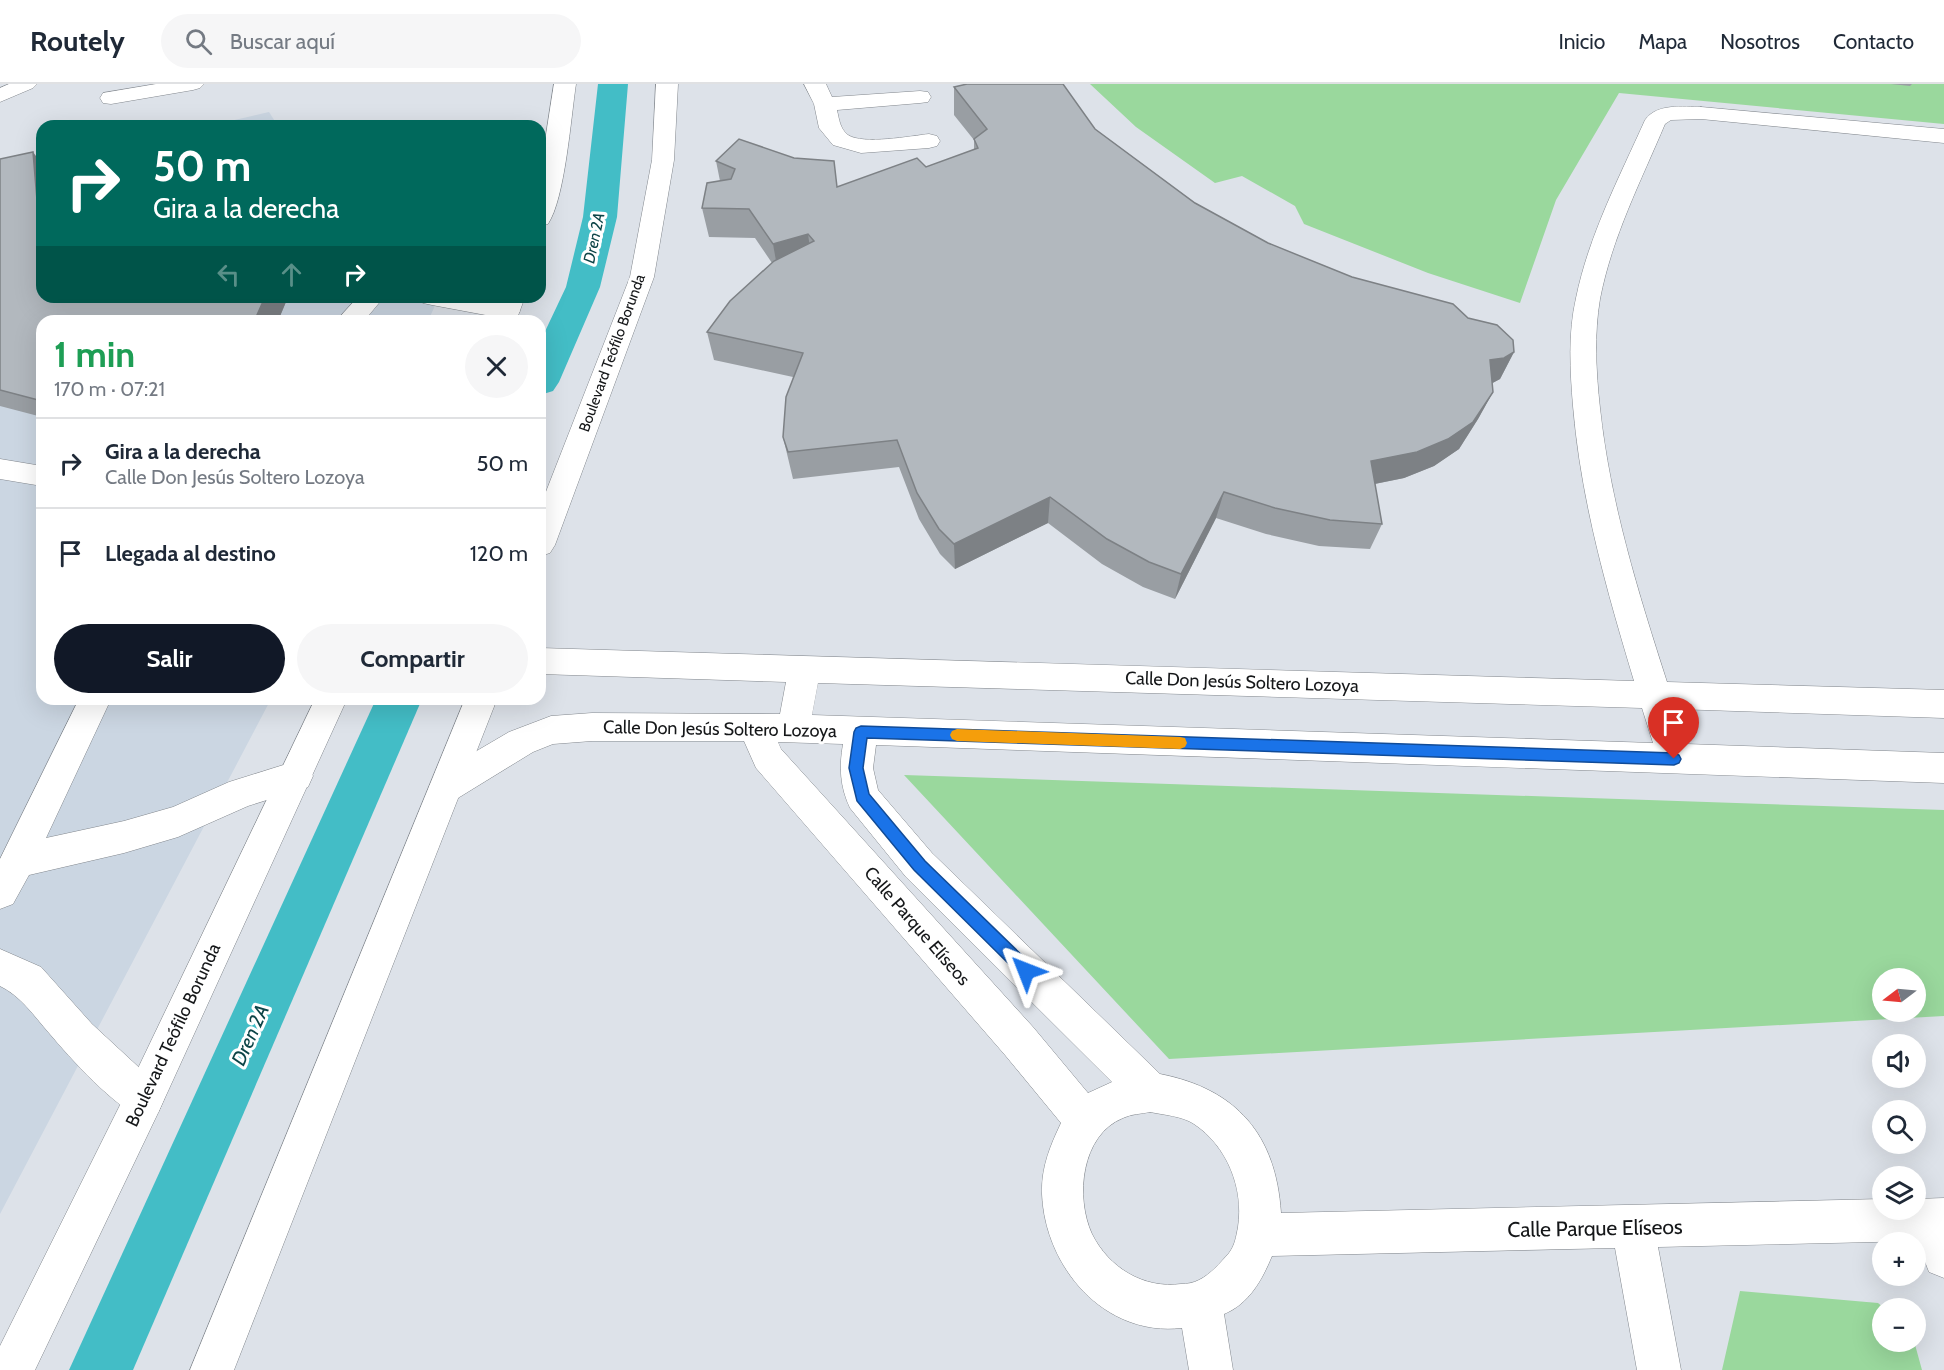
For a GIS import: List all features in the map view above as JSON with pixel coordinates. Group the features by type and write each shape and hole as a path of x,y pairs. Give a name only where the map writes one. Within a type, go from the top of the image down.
{"street":[{"path":"0,96 26,84"},
{"path":"111,98 193,84"},
{"path":"546,201 566,84"},
{"name":"Boulevard Teófilo Borunda","path":"546,529 642,277 663,160 667,84"},
{"path":"814,84 825,104 830,128 841,140 861,146 929,141"},
{"path":"825,104 920,97"},
{"path":"1674,759 1606,534 1588,436 1583,353 1588,299 1605,238 1656,120 1667,114 1701,113 1944,136"},
{"path":"355,315 366,303"},
{"path":"467,303 508,310"},
{"path":"0,469 36,475"},
{"name":"Calle Don Jesús Soltero Lozoya","path":"546,661 1944,704"},
{"path":"793,729 805,669"},
{"path":"0,892 18,861 92,705"},
{"name":"Boulevard Teófilo Borunda","path":"12,1370 144,1099 328,705"},
{"path":"212,1370 479,705"},
{"name":"Calle Don Jesús Soltero Lozoya","path":"446,788 521,742 551,730 592,726 755,727 1944,768"},
{"name":"Calle Parque Elíseos","path":"755,727 768,758 1086,1122"},
{"path":"861,732 856,768 862,797 919,865 1150,1092"},
{"path":"18,861 124,837 178,821 241,793 296,776"},
{"path":"885,891 919,865"},
{"path":"0,967 28,980 78,1038 144,1099"},
{"path":"1150,1092 1180,1097 1209,1111 1234,1135 1252,1166 1260,1200 1258,1235 1251,1258 1221,1293 1200,1304 1167,1309 1133,1301 1102,1281 1078,1252 1065,1218 1062,1182 1070,1149 1086,1122 1104,1106 1126,1096 1150,1092"},
{"path":"1633,1227 1659,1370"},
{"name":"Calle Parque Elíseos","path":"1258,1235 1633,1227 1940,1232"},
{"path":"1200,1304 1211,1370"}],"shaded area":[{"path":"269,112 274,120 235,120"},
{"path":"0,174 36,279 36,303 436,303 431,315 36,315 36,705 268,705 0,1214"}],"green space":[{"path":"1090,84 1944,84 1944,124 1619,93 1556,200 1520,303 1428,273 1304,224 1295,206 1242,176 1215,183 1136,127"},
{"path":"904,775 1944,810 1944,1016 1926,1017 1926,968 1872,968 1872,1020 1169,1059"},
{"path":"1740,1291 1872,1302 1872,1352 1917,1352 1922,1370 1722,1370"}],"building":[{"path":"967,84 1063,84 1095,129 1195,203 1268,243 1352,277 1453,304 1468,318 1497,325 1513,340 1514,352 1504,358 1490,360 1493,392 1473,422 1448,439 1417,452 1371,461 1382,524 1330,520 1275,508 1224,492 1181,574 1149,562 1107,539 1050,497 954,544 939,529 917,493 897,440 788,452 783,437 786,397 803,353 707,332 730,301 774,261 814,241 808,234 773,244 749,209 702,208 707,183 731,179 735,169 716,161 739,139 794,158 834,161 837,187 917,158 926,167 978,148 974,139 987,129 954,87"},
{"path":"33,152 36,188 36,303 262,303 257,315 36,315 36,399 0,390 0,159"}],"waterway":[{"name":"Dren 2A","path":"546,369 583,287 600,217 613,84"},
{"name":"Dren 2A","path":"101,1370 396,705"}],"slow traffic":[{"path":"957,735 1180,743"}],"route":[{"path":"1026,971 919,865 862,797 856,768 861,732 1674,759"}]}
